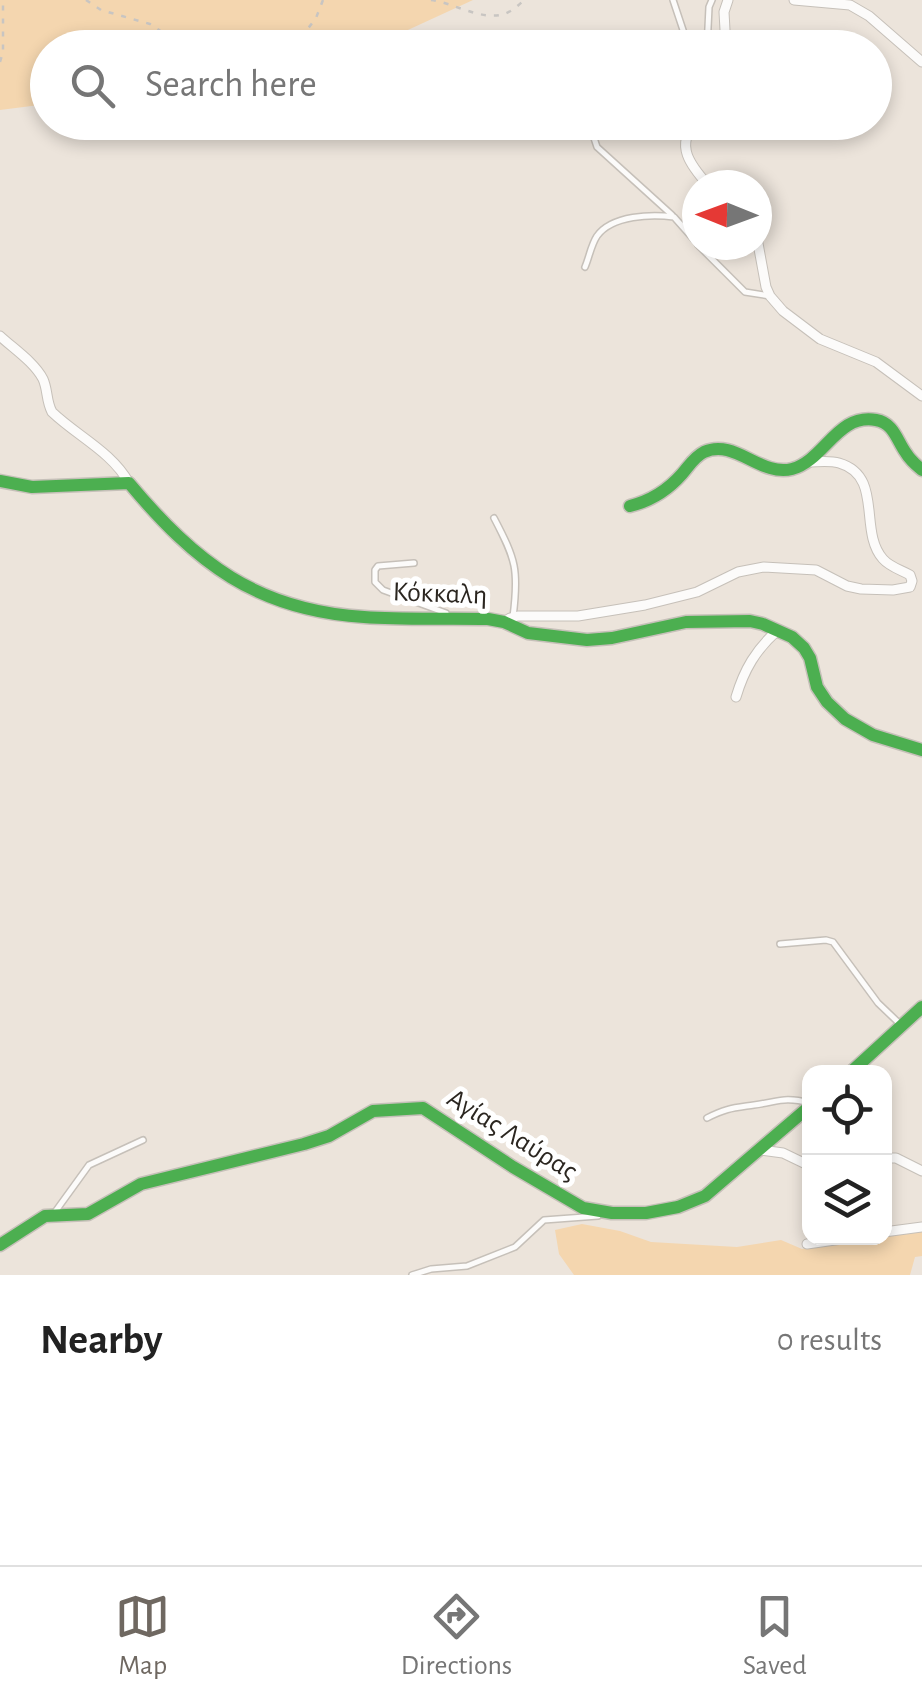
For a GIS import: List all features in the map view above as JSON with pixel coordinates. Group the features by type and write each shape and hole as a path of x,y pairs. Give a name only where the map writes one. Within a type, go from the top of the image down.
{"street":[{"path":"725,30 727,0"},
{"path":"794,0 850,4 884,30"},
{"path":"892,36 922,62"},
{"path":"686,140 690,161 697,170"},
{"path":"761,260 770,296 812,334 876,362 922,396"},
{"path":"0,336 42,378 52,412 106,454 130,484"},
{"path":"630,506 667,488 697,456 712,449 730,449 763,467 792,469 808,462 848,423 856,420 876,420 891,428 905,453 922,470"},
{"path":"509,620 578,616 645,605 697,592 738,572 764,567 816,570 861,590 910,587 910,575 887,564 873,543 868,492 863,482 842,464 808,462"},
{"path":"0,481 33,488 130,484"},
{"name":"Κόκκαλη","path":"130,484 187,548 225,576 265,596 302,608 346,616 509,620 528,634 594,640 694,622 750,621 778,630"},
{"path":"736,697 746,668 778,630 804,648 817,686 845,720 872,735 922,750"},
{"path":"859,1065 922,1007"},
{"name":"Αγίας Λαύρας","path":"0,1245 36,1221 53,1214 88,1214 141,1184 304,1144 329,1136 366,1113 405,1108 428,1110 583,1208 652,1212 687,1207 760,1150 802,1111"},
{"path":"760,1150 802,1163"},
{"path":"892,1158 922,1172"},
{"path":"892,1231 922,1227"}],"lane":[{"path":"673,0 683,30"},
{"path":"708,30 712,0"},
{"path":"595,140 682,226"},
{"path":"585,267 597,236 607,228 632,217 674,217"},
{"path":"713,260 744,292 770,296"},
{"path":"494,518 517,573 509,620"},
{"path":"414,563 378,566 375,582 383,590 453,618"},
{"path":"780,944 834,942 878,1002 902,1026"},
{"path":"708,1118 730,1107 782,1098 802,1102"},
{"path":"53,1214 89,1165 143,1140"},
{"path":"412,1275 432,1269 462,1268 502,1253 520,1244 544,1220 593,1217 605,1212"}],"path":[{"path":"0,62 3,0"},
{"path":"86,0 101,10 159,30"},
{"path":"307,30 323,0"},
{"path":"431,0 482,15 506,14 524,0"}],"shaded area":[{"path":"0,0 473,0 408,30 30,30 30,106 0,110"},
{"path":"582,1224 651,1242 737,1247 781,1240 802,1249 892,1245 892,1235 922,1230 922,1256 915,1257 910,1275 574,1275 559,1254 555,1230"}],"traffic: fast":[{"path":"630,506 665,490 704,452 726,450 769,468 792,469 814,457 851,423 863,420 887,425 922,470"},
{"path":"0,481 32,487 129,483 179,537 231,577 260,593 326,613 379,618 488,619 528,633 587,640 686,622 763,624 792,637 804,648 817,687 845,719 873,735 922,750"},
{"path":"859,1065 922,1007"},
{"path":"0,1245 45,1216 88,1214 141,1184 304,1144 329,1136 373,1111 423,1108 583,1208 646,1213 678,1207 705,1196 802,1113"}]}
